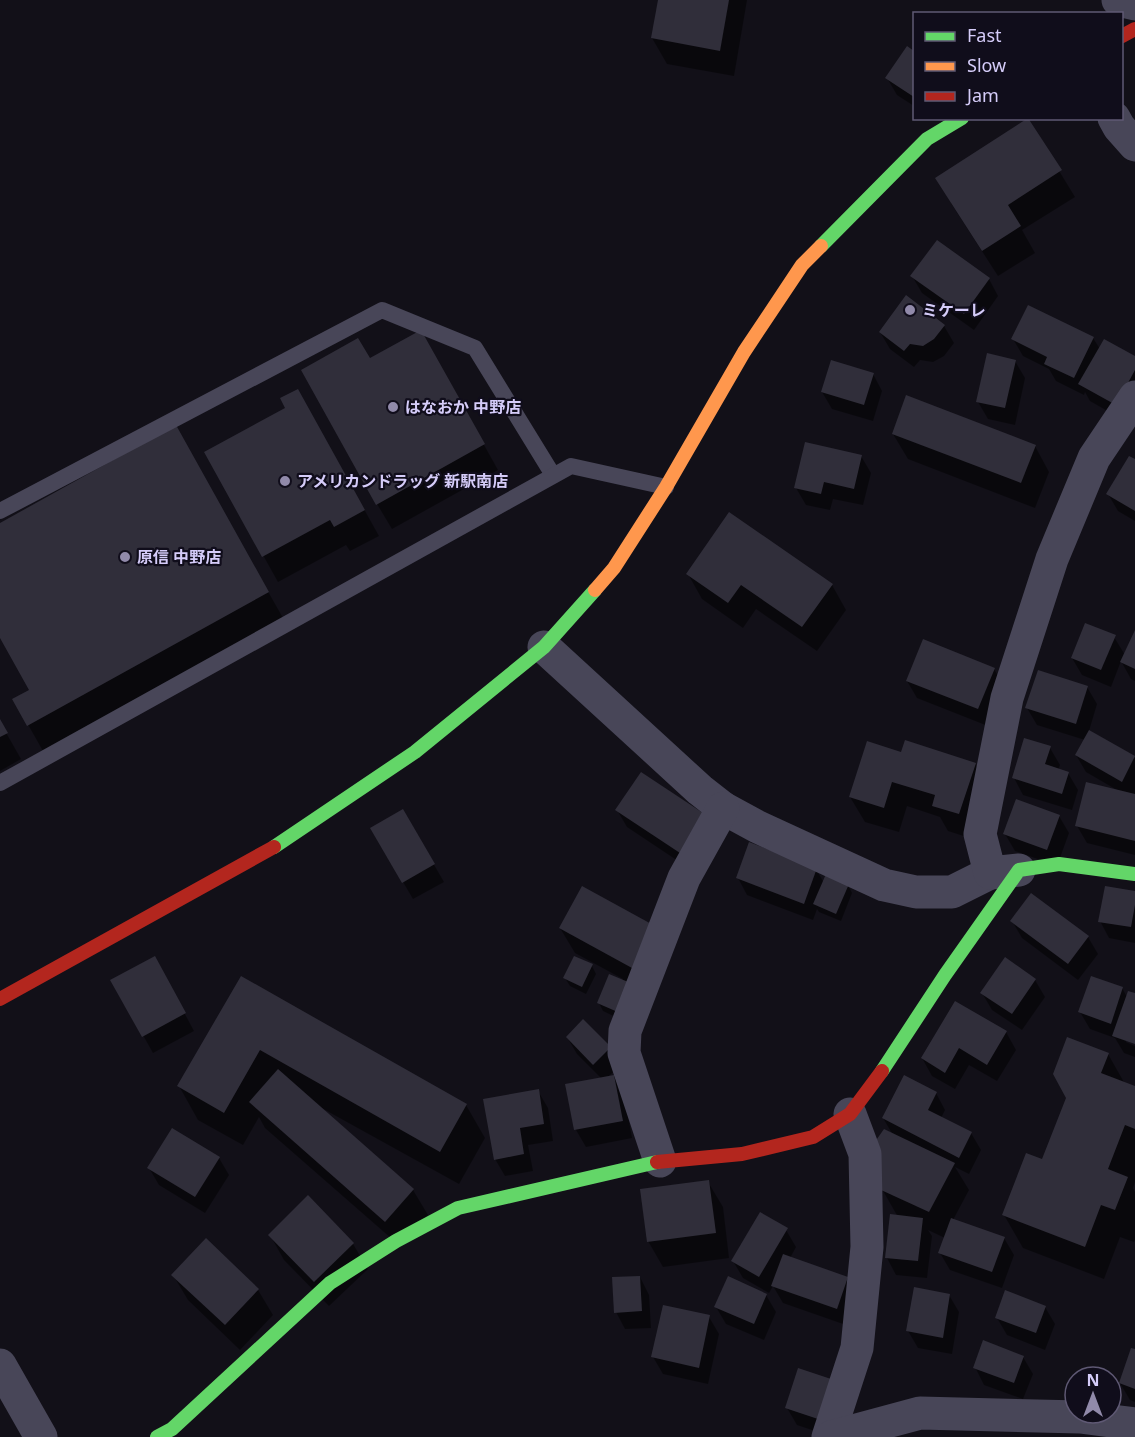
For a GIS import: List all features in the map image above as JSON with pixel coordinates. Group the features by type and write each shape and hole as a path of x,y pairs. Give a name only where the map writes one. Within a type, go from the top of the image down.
{"street":[{"path":"1118,0 1135,4"},
{"path":"0,999 276,846 415,752 544,647 614,568 666,487 744,352 802,265 927,139 959,120"},
{"path":"1115,120 1135,144"},
{"path":"1004,872 980,834 1007,698 1052,559 1090,468 1135,397"},
{"path":"544,647 700,790 723,808 758,827 884,885 916,892 952,892 1004,872 1059,864 1135,874"},
{"path":"660,1161 624,1053 625,1031 684,878 723,808"},
{"path":"157,1437 172,1429 330,1283 396,1241 458,1208 660,1161 742,1154 813,1137 850,1114 892,1057 945,975 1004,872"},
{"path":"829,1437 857,1348 867,1247 865,1154 850,1114"},
{"path":"0,1365 41,1437"},
{"path":"829,1437 920,1413 1080,1416 1135,1424"}],"lane":[{"path":"0,512 382,310 475,348 553,475"},
{"path":"0,783 571,466 666,487"}],"building":[{"path":"658,0 729,0 720,51 651,38"},
{"path":"907,46 913,50 913,96 885,78"},
{"path":"1025,120 1029,120 1062,170 1008,205 1021,226 982,251 935,178"},
{"path":"937,240 990,278 964,314 910,276"},
{"name":"ミケーレ","path":"906,295 945,325 934,339 923,346 910,344 904,351 879,332"},
{"path":"1028,305 1094,337 1074,378 1044,364 1047,357 1011,339"},
{"name":"はなおか 中野店","path":"421,330 485,444 376,505 301,370 358,338 370,358"},
{"path":"1104,339 1135,356 1135,370 1116,405 1078,384"},
{"path":"987,353 1016,360 1005,408 976,402"},
{"path":"831,360 874,373 864,405 821,392"},
{"name":"アメリカンドラッグ 新駅南店","path":"298,389 365,510 334,527 330,520 262,557 204,452 285,408 280,398"},
{"path":"906,395 1036,445 1021,483 892,434"},
{"name":"原信 中野店","path":"176,425 269,592 27,726 12,699 29,690 0,638 0,523"},
{"path":"805,442 862,455 854,489 824,482 821,494 794,488"},
{"path":"1129,456 1135,459 1135,511 1106,494"},
{"path":"729,512 833,584 802,627 741,585 728,603 686,574"},
{"path":"1085,623 1116,635 1101,670 1071,658"},
{"path":"1135,630 1135,669 1120,662"},
{"path":"923,639 995,668 978,709 906,681"},
{"path":"1038,670 1088,686 1076,724 1025,708"},
{"path":"0,719 8,733 0,737"},
{"path":"1089,730 1135,756 1122,782 1075,755"},
{"path":"1024,738 1051,746 1045,764 1069,772 1062,794 1012,778"},
{"path":"905,740 976,763 959,814 932,806 935,795 892,782 884,808 849,797 867,741 901,752"},
{"path":"641,772 706,815 680,853 615,810"},
{"path":"1086,782 1135,794 1135,841 1075,826"},
{"path":"1016,799 1060,815 1047,850 1003,834"},
{"path":"403,809 435,864 402,883 370,828"},
{"path":"749,842 817,868 804,904 736,878"},
{"path":"826,874 849,884 836,914 813,904"},
{"path":"582,886 655,926 632,968 559,928"},
{"path":"1105,886 1135,891 1131,927 1098,922"},
{"path":"1031,893 1089,936 1068,964 1010,921"},
{"path":"155,956 186,1013 142,1037 110,980"},
{"path":"574,956 593,964 582,987 563,978"},
{"path":"1005,957 1036,979 1012,1014 980,993"},
{"path":"609,974 633,984 620,1013 597,1003"},
{"path":"241,976 467,1104 440,1152 260,1050 224,1113 177,1086"},
{"path":"1091,976 1123,987 1111,1024 1078,1012"},
{"path":"1128,991 1135,993 1135,1044 1112,1036"},
{"path":"955,1001 1007,1031 987,1065 959,1048 945,1073 921,1058"},
{"path":"583,1019 611,1047 593,1065 566,1037"},
{"path":"1067,1037 1109,1053 1101,1073 1135,1086 1135,1129 1125,1125 1108,1169 1128,1177 1115,1210 1101,1205 1085,1247 1002,1215 1026,1153 1042,1159 1066,1098 1053,1074"},
{"path":"278,1069 414,1189 385,1222 249,1102"},
{"path":"614,1075 623,1121 574,1130 565,1084"},
{"path":"904,1075 937,1092 928,1110 972,1132 959,1158 882,1118"},
{"path":"539,1089 544,1124 520,1128 524,1154 494,1160 483,1099"},
{"path":"172,1128 220,1157 195,1197 147,1168"},
{"path":"884,1129 955,1163 929,1212 881,1190 872,1146"},
{"path":"709,1180 716,1233 647,1242 640,1189"},
{"path":"308,1195 354,1243 314,1282 268,1235"},
{"path":"760,1212 788,1228 759,1277 731,1261"},
{"path":"890,1214 923,1218 918,1261 885,1258"},
{"path":"951,1218 1005,1237 992,1272 938,1253"},
{"path":"206,1238 259,1289 225,1325 171,1275"},
{"path":"783,1254 848,1277 837,1309 771,1286"},
{"path":"640,1276 642,1311 614,1313 612,1277"},
{"path":"728,1276 767,1294 754,1324 714,1307"},
{"path":"914,1287 950,1294 943,1338 906,1331"},
{"path":"1005,1290 1046,1306 1036,1333 995,1318"},
{"path":"663,1305 710,1315 699,1368 651,1357"},
{"path":"983,1340 1024,1356 1014,1383 973,1368"},
{"path":"1131,1348 1135,1349 1135,1389 1123,1384 1123,1371"},
{"path":"798,1368 831,1379 818,1419 785,1408"}],"traffic: fast":[{"path":"821,246 927,139 959,120"},
{"path":"274,847 415,752 544,647 595,590"},
{"path":"882,1071 945,975 1019,870 1059,864 1135,874"},
{"path":"157,1437 172,1429 330,1283 396,1241 458,1208 657,1162"}],"traffic: slow":[{"path":"595,590 614,568 666,487 744,352 802,265 821,246"}],"traffic: jam":[{"path":"1123,35 1135,29"},
{"path":"0,999 274,847"},
{"path":"657,1162 742,1154 813,1137 850,1114 882,1071"}],"place":[{"name":"ミケーレ","path":"910,310"},
{"name":"はなおか 中野店","path":"393,407"},
{"name":"アメリカンドラッグ 新駅南店","path":"285,481"},
{"name":"原信 中野店","path":"125,557"}]}
